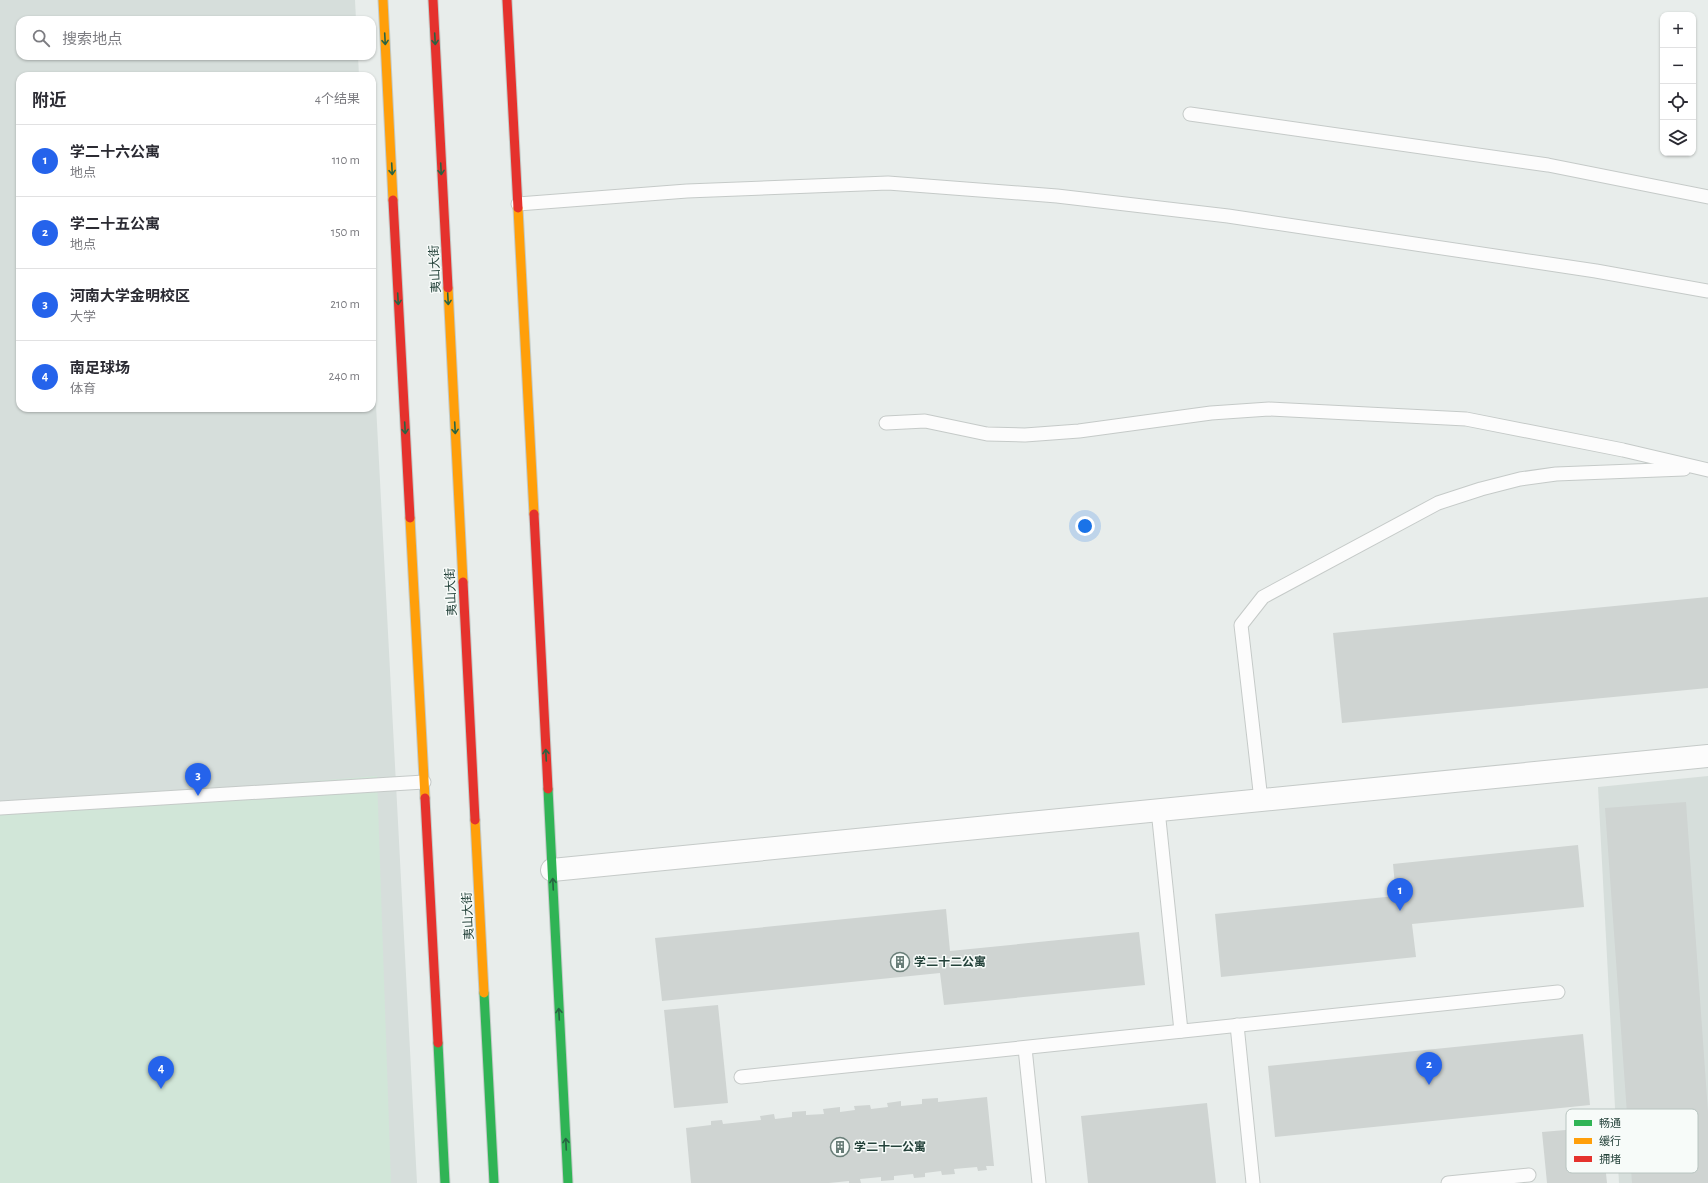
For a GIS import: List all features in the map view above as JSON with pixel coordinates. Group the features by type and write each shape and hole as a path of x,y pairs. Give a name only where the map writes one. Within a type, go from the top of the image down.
{"main road":[{"path":"383,0 445,1183"},
{"name":"夷山大街","path":"433,0 494,1183"},
{"path":"507,0 568,1183"}],"street":[{"path":"552,870 1708,756"}],"lane":[{"path":"1190,114 1548,166 1708,197"},
{"path":"518,204 687,191 896,184 1057,196 1228,216 1596,271 1708,291"},
{"path":"886,423 925,421 987,434 1025,435 1079,431 1211,413 1269,410 1324,411 1466,419 1622,450 1703,469"},
{"path":"1261,800 1241,625 1263,597 1438,503 1481,489 1520,479 1556,474 1703,469"},
{"path":"0,808 424,782"},
{"path":"1158,810 1181,1031"},
{"path":"740,1077 1558,992"},
{"path":"1236,1025 1253,1183"},
{"path":"1025,1048 1040,1183"},
{"path":"1448,1183 1529,1175"}],"shaded area":[{"path":"0,0 355,0 356,16 16,16 16,60 358,60 359,72 16,72 16,412 376,412 376,405 417,1183 0,1183"},
{"path":"1708,776 1708,1183 1619,1183 1618,1173 1698,1173 1698,1109 1615,1109 1598,787"}],"green space":[{"path":"377,776 391,1183 0,1183 0,807"}],"building":[{"path":"1708,597 1708,688 1342,723 1333,633"},
{"path":"1686,802 1708,1112 1708,1183 1632,1183 1631,1173 1698,1173 1698,1109 1627,1109 1605,808"},
{"path":"1578,845 1584,907 1412,924 1416,957 1221,977 1215,914 1396,896 1393,864"},
{"name":"学二十二公寓","path":"946,909 950,951 1139,932 1145,985 944,1005 940,973 662,1001 655,938"},
{"path":"718,1005 728,1103 674,1108 664,1010"},
{"path":"1583,1034 1590,1105 1275,1137 1268,1066"},
{"name":"学二十一公寓","path":"987,1097 994,1166 986,1166 987,1170 978,1171 977,1167 954,1169 955,1174 942,1175 941,1171 925,1173 925,1177 914,1178 913,1174 894,1176 894,1180 881,1181 881,1177 860,1179 861,1183 849,1183 849,1181 829,1183 691,1183 686,1128 711,1125 711,1121 722,1120 723,1124 761,1120 760,1116 774,1114 775,1119 792,1117 792,1112 806,1111 806,1115 824,1114 823,1109 840,1107 840,1112 855,1110 854,1106 870,1105 871,1109 888,1107 887,1103 901,1101 901,1106 922,1104 922,1099 938,1098 938,1102"},
{"path":"1207,1103 1216,1183 1088,1183 1081,1116"},
{"path":"1566,1130 1566,1173 1606,1173 1607,1183 1547,1183 1542,1132"}],"traffic: fast":[{"path":"548,789 568,1183"},
{"path":"484,993 494,1183"},
{"path":"438,1043 445,1183"}],"traffic: slow":[{"path":"383,0 393,200"},
{"path":"518,208 534,514"},
{"path":"448,288 463,582"},
{"path":"410,518 425,798"},
{"path":"475,820 484,993"}],"traffic: jam":[{"path":"433,0 448,288"},
{"path":"507,0 518,208"},
{"path":"393,200 410,518"},
{"path":"534,514 548,789"},
{"path":"463,582 475,820"},
{"path":"425,798 438,1043"}],"place":[{"name":"河南大学金明校区","path":"198,796"},
{"name":"学二十六公寓","path":"1400,911"},
{"name":"学二十二公寓","path":"900,962"},
{"name":"学二十五公寓","path":"1429,1085"},
{"name":"南足球场","path":"161,1089"},
{"name":"学二十一公寓","path":"840,1147"}]}
